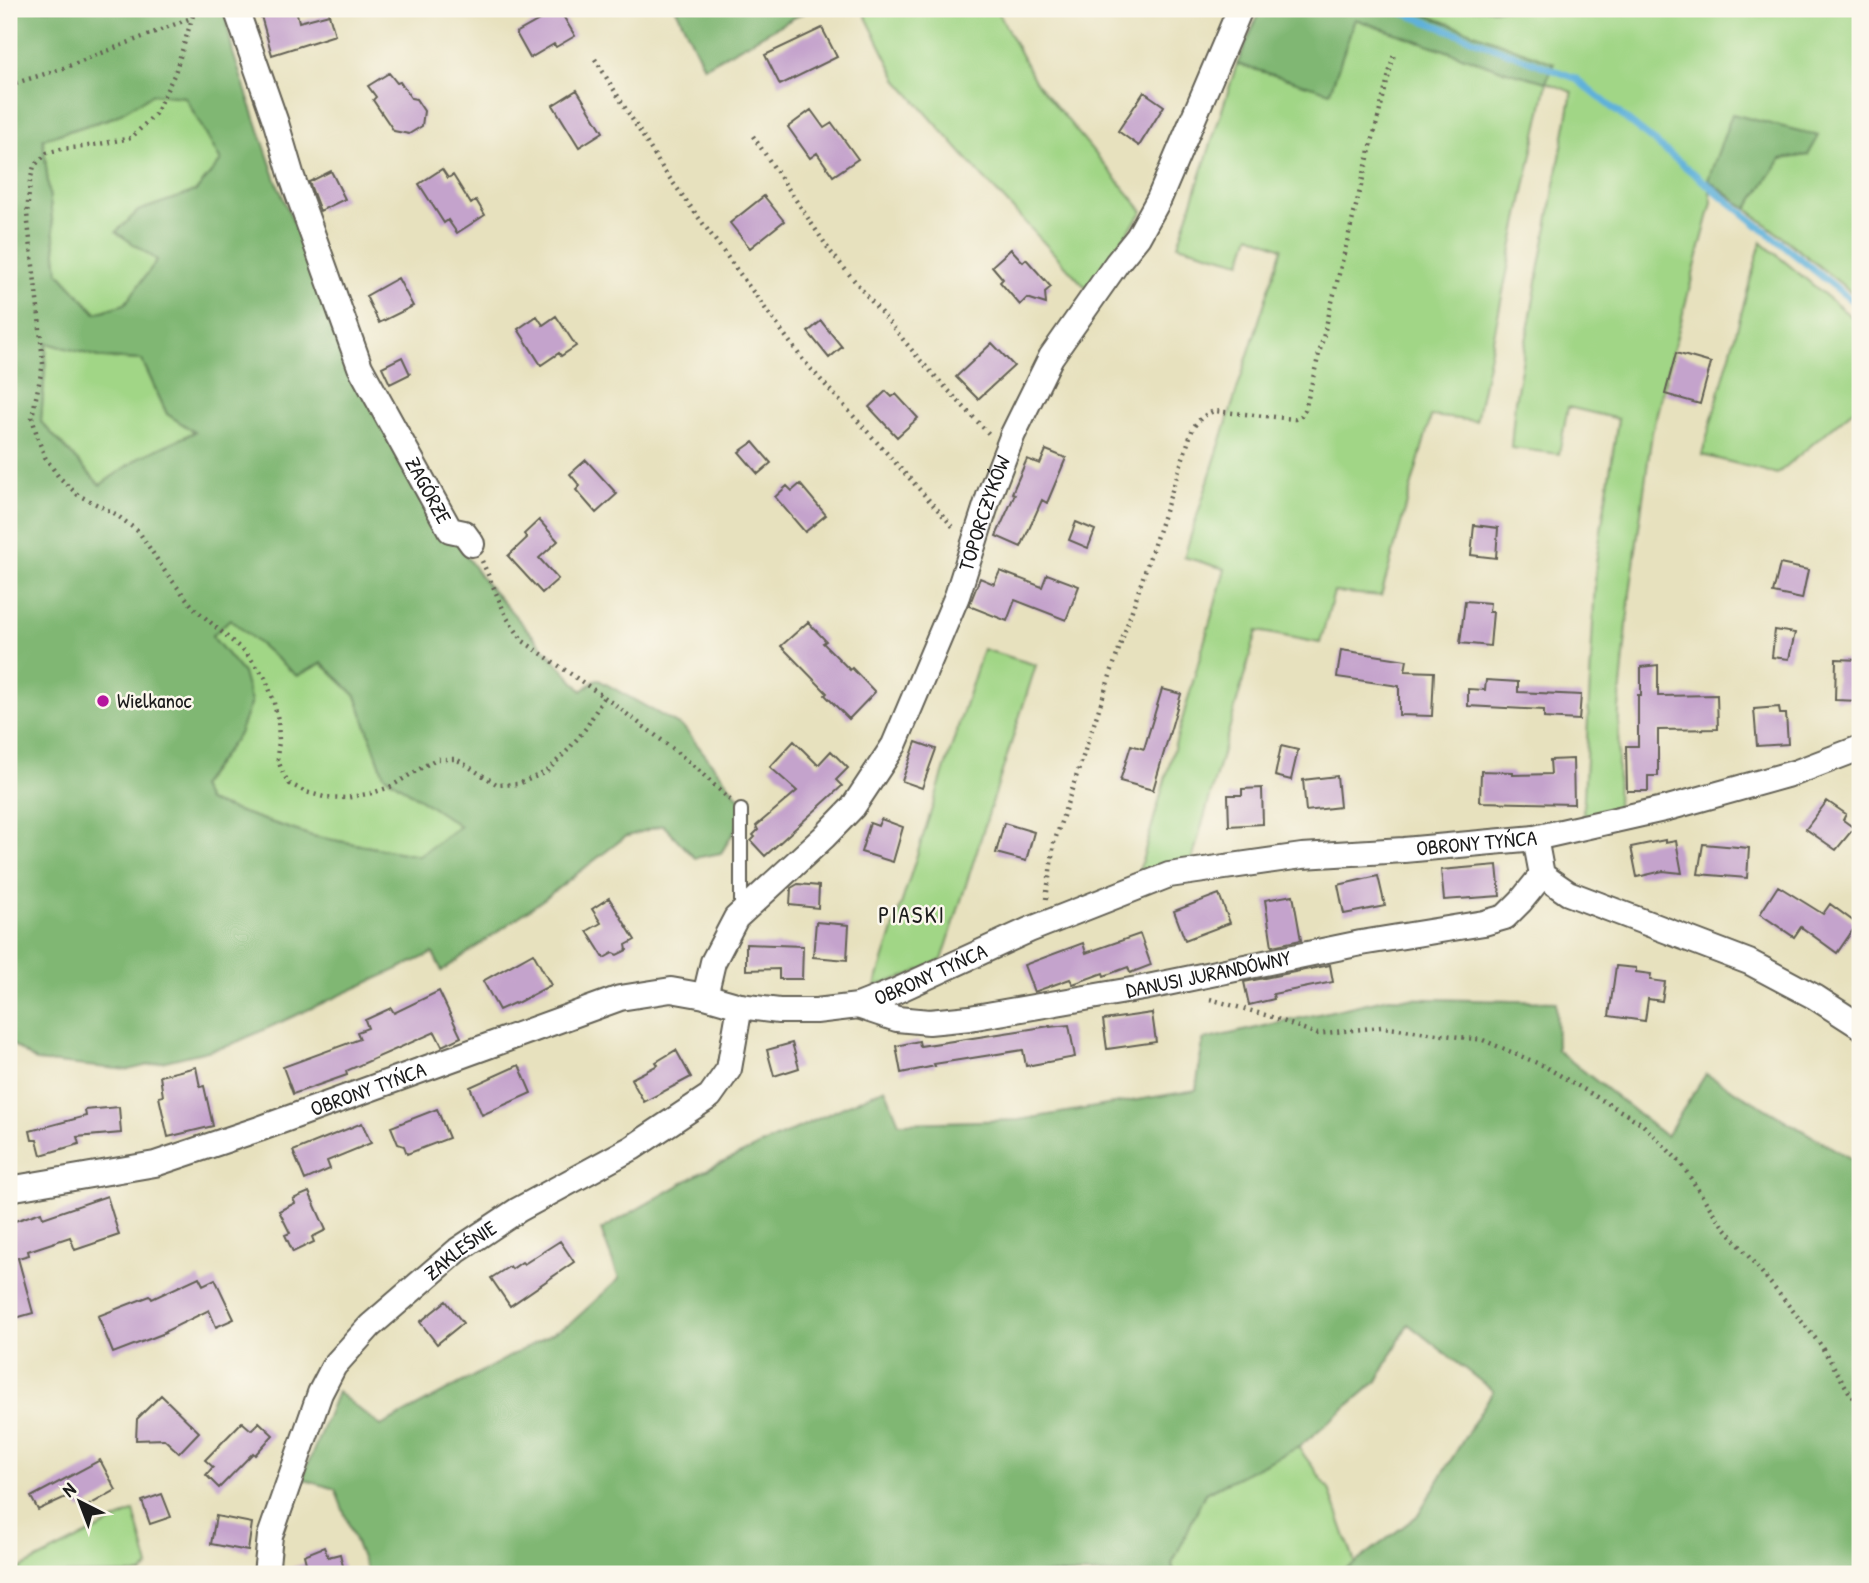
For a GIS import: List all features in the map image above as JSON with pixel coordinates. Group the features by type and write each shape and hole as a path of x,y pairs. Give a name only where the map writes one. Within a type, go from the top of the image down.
{"street":[{"name":"ZAGÓRZE","path":"236,9 360,367 450,530 464,533 472,544"},
{"name":"TOPORCZYKÓW","path":"705,996 713,962 736,918 853,807 894,745 957,596 989,496 1008,447 1051,357 1108,274 1138,237 1159,199 1240,9"},
{"name":"OBRONY TYŃCA","path":"9,1189 155,1164 620,998 671,990 779,1012 858,1006 1043,924 1169,875 1302,856 1535,838 1668,808 1797,772 1860,748"},
{"path":"1535,838 1542,875 1568,893 1749,962 1815,997 1860,1026"},
{"name":"DANUSI JURANDÓWNY","path":"858,1006 897,1019 929,1022 971,1018 1143,988 1361,943 1484,923 1505,918 1542,875"},
{"name":"ZAKLEŚNIE","path":"266,1574 270,1536 320,1393 334,1366 370,1326 458,1250 518,1210 632,1148 710,1096 729,1069 740,1006"}],"lane":[{"path":"741,810 741,913"}],"path":[{"path":"195,9 175,73 155,114 131,138 47,153 34,166 27,214 43,364 32,417 46,457 58,476 78,495 114,513 139,532 166,573 194,608 246,653 265,677 278,720 277,757 283,775 290,784 306,792 324,797 346,798 372,793 390,787 436,759 456,759 498,785 518,784 546,772 561,757 586,728 604,697"},
{"path":"9,85 61,69 192,18"},
{"path":"1043,924 1051,856 1193,428 1206,414 1214,411 1295,419 1305,410 1394,54"},
{"path":"595,59 663,169 803,360 972,548"},
{"path":"753,136 830,251 920,360 995,440 1008,447"},
{"path":"472,544 487,570 507,618 523,641 604,697 694,765 741,810"},
{"path":"1206,998 1269,1016 1317,1034 1382,1027 1483,1040 1544,1066 1641,1123 1679,1162 1714,1214 1820,1343 1860,1410"}],"green space":[{"path":"9,9 224,9 233,53 277,183 349,356 430,505 484,581 582,691 597,679 684,728 748,809 721,853 695,858 663,825 625,837 544,899 442,971 433,953 228,1046 128,1070 36,1061 9,1042","holes":["153,94 185,97 221,161 196,191 138,211 116,232 157,260 125,304 96,313 58,272 43,139 114,117","47,343 103,358 142,360 167,414 195,432 142,456 100,485 41,422","230,619 297,676 322,663 356,696 384,775 460,826 419,856 312,836 207,801 200,786 239,734 251,702 243,673 212,636"]},
{"path":"676,9 810,9 704,67"},
{"path":"862,9 1000,9 997,10 1035,81 1143,211 1087,289 898,81"},
{"path":"1261,9 1410,9 1554,63 1546,82 1499,69 1355,19 1330,92 1237,64"},
{"path":"1410,9 1860,9 1860,299 1747,209 1781,159 1808,155 1818,136 1708,180 1712,202 1652,432 1630,593 1619,709 1617,813 1583,817 1596,563 1618,419 1568,407 1559,454 1511,448 1515,401 1572,92 1547,82 1476,421 1431,416 1381,596 1334,592 1320,643 1257,631 1192,860 1164,863 1138,875 1225,569 1184,557 1282,248 1250,235 1241,262 1178,245 1237,64 1330,91 1355,19 1499,69 1546,81 1553,63"},
{"path":"153,94 185,97 221,161 196,191 138,211 117,232 158,260 125,304 96,313 58,272 43,139 114,117"},
{"path":"1732,114 1819,136 1808,155 1781,159 1747,209 1708,180"},
{"path":"1761,242 1860,324 1860,404 1777,474 1702,455"},
{"path":"47,343 103,358 142,360 167,414 195,432 142,456 100,485 41,422"},
{"path":"230,619 297,676 321,663 356,696 384,775 461,826 419,856 312,836 207,801 200,787 239,734 243,673 211,636"},
{"path":"983,649 1036,665 942,960 907,976 875,986"},
{"path":"1389,998 1556,1002 1557,1050 1666,1136 1706,1074 1860,1164 1860,1574 1336,1574 1355,1563 1417,1516 1493,1391 1408,1324 1377,1381 1299,1447 1205,1493 1172,1564 1174,1574 368,1574 335,1489 302,1479 337,1392 381,1426 570,1324 619,1279 601,1230 704,1171 885,1088 899,1123 1019,1120 1196,1090 1203,1040"},
{"path":"1298,1447 1329,1489 1355,1563 1336,1574 1174,1574 1172,1564 1205,1493"},
{"path":"134,1511 149,1567 141,1574 9,1574"}],"building":[{"path":"259,9 296,9 299,22 329,14 335,35 272,55"},
{"path":"559,9 575,36 530,58 516,33"},
{"path":"822,28 837,57 780,85 765,55"},
{"path":"389,73 397,83 400,82 411,98 416,99 424,111 422,126 409,134 394,131 373,100 376,97 368,86"},
{"path":"577,90 603,132 579,147 553,105"},
{"path":"1144,92 1164,106 1139,146 1118,131"},
{"path":"811,110 824,128 832,123 858,159 833,176 817,153 810,158 788,127"},
{"path":"442,169 448,178 453,175 471,204 476,200 485,215 457,233 448,220 444,223 419,184"},
{"path":"331,171 345,199 320,211 309,182"},
{"path":"764,196 784,221 750,248 730,223"},
{"path":"1011,249 1023,262 1026,259 1051,287 1045,292 1046,304 1027,298 1020,305 1000,282 1003,279 992,266"},
{"path":"398,278 413,306 379,323 366,296"},
{"path":"537,316 543,325 556,316 576,346 541,365 518,329"},
{"path":"821,321 842,347 829,358 808,332"},
{"path":"992,343 1014,366 978,399 956,377"},
{"path":"1676,353 1711,363 1700,404 1665,394"},
{"path":"402,357 410,374 390,384 382,367"},
{"path":"886,391 892,397 896,394 918,418 897,437 869,407"},
{"path":"753,442 771,463 758,474 739,452"},
{"path":"1046,450 1066,458 1047,503 1042,500 1021,547 996,536 1027,459 1040,464"},
{"path":"586,460 617,494 596,513 576,490 580,486 570,474"},
{"path":"800,484 826,515 805,532 775,497 787,486 792,491"},
{"path":"539,520 558,541 539,558 558,579 542,593 508,556 527,538 524,534"},
{"path":"1076,522 1095,530 1088,548 1069,540"},
{"path":"1474,525 1498,528 1496,558 1471,555"},
{"path":"1780,564 1808,570 1802,599 1773,593"},
{"path":"1000,571 1042,587 1047,574 1079,586 1066,620 1015,600 1007,621 969,606 980,578 994,584"},
{"path":"1465,601 1490,603 1489,612 1493,612 1490,646 1460,643"},
{"path":"808,622 826,641 823,643 875,692 849,719 781,646"},
{"path":"1775,630 1795,633 1789,659 1772,657"},
{"path":"1341,650 1407,660 1405,671 1434,672 1432,716 1399,715 1399,686 1337,677"},
{"path":"1836,659 1860,660 1860,701 1835,700"},
{"path":"1658,665 1658,696 1717,695 1718,729 1658,730 1658,776 1648,776 1648,791 1627,791 1626,746 1638,746 1641,667"},
{"path":"1486,680 1518,682 1518,692 1581,695 1579,720 1544,718 1544,710 1468,706 1468,689 1485,690"},
{"path":"1162,689 1181,694 1153,790 1120,781 1131,745 1144,749"},
{"path":"1779,707 1780,714 1786,714 1788,744 1757,746 1754,709"},
{"path":"794,741 818,765 831,751 848,768 836,780 842,786 765,856 751,841 758,830 756,826 797,791 770,767"},
{"path":"916,742 936,749 922,788 902,781"},
{"path":"1281,746 1298,750 1291,780 1275,776"},
{"path":"1573,759 1574,804 1480,802 1481,771 1513,772 1513,775 1551,774 1550,760"},
{"path":"1337,776 1340,807 1306,811 1303,780"},
{"path":"1262,788 1263,824 1229,826 1228,795 1242,795 1242,789"},
{"path":"1827,801 1846,814 1843,820 1854,828 1836,850 1806,829"},
{"path":"881,819 903,827 893,862 861,852 870,823 878,826"},
{"path":"1004,823 1034,832 1026,861 996,853"},
{"path":"1665,840 1665,843 1676,841 1682,873 1663,871 1637,877 1631,847"},
{"path":"1703,844 1749,848 1747,878 1698,874"},
{"path":"1497,865 1500,896 1444,900 1441,870"},
{"path":"1378,876 1385,906 1344,914 1338,885"},
{"path":"798,884 819,886 818,908 790,905 791,888"},
{"path":"1778,886 1823,914 1830,904 1857,924 1837,953 1801,927 1794,937 1760,914"},
{"path":"1219,894 1230,923 1185,940 1174,911"},
{"path":"1293,895 1301,940 1272,946 1265,900"},
{"path":"609,898 635,940 626,945 627,950 604,958 587,931 601,923 592,909"},
{"path":"816,922 849,925 847,960 813,957"},
{"path":"1140,934 1151,965 1130,973 1128,967 1104,976 1103,973 1073,984 1070,979 1034,992 1024,965 1083,943 1086,953"},
{"path":"746,944 803,946 802,979 779,979 779,969 746,970"},
{"path":"533,953 551,985 499,1010 483,981"},
{"path":"1330,965 1333,982 1273,994 1274,999 1249,1005 1244,982"},
{"path":"1616,966 1636,968 1636,972 1651,974 1650,980 1665,982 1662,1001 1648,999 1645,1021 1609,1016"},
{"path":"439,991 461,1037 442,1046 435,1032 346,1071 347,1075 293,1094 283,1067 360,1039 357,1032 368,1028 365,1020 391,1008 394,1013"},
{"path":"1152,1013 1156,1042 1107,1049 1103,1020"},
{"path":"1069,1025 1075,1057 1026,1066 1023,1050 934,1064 935,1066 901,1073 896,1046 919,1041 920,1046"},
{"path":"792,1043 799,1068 774,1076 767,1050"},
{"path":"676,1050 691,1077 644,1102 631,1079 658,1065 656,1062"},
{"path":"519,1065 531,1093 482,1115 470,1087"},
{"path":"196,1067 200,1087 204,1086 213,1126 168,1137 159,1097 163,1096 160,1076"},
{"path":"119,1107 121,1133 77,1137 79,1144 41,1155 37,1140 32,1140 30,1131 86,1116 85,1110"},
{"path":"437,1109 449,1138 407,1154 404,1146 398,1144 391,1127"},
{"path":"362,1123 371,1143 327,1161 330,1169 305,1180 293,1151"},
{"path":"309,1192 326,1230 312,1237 314,1242 293,1252 285,1235 290,1233 279,1211 295,1203 293,1199"},
{"path":"107,1196 119,1235 75,1250 70,1237 28,1251 29,1255 18,1258 33,1313 9,1320 9,1223 41,1212 43,1218"},
{"path":"560,1241 574,1262 510,1306 491,1278 510,1266 512,1269 522,1262 524,1264"},
{"path":"199,1277 203,1285 215,1279 234,1319 216,1327 209,1310 165,1333 113,1353 98,1316 150,1296 152,1299"},
{"path":"446,1301 463,1323 437,1344 420,1322"},
{"path":"161,1395 199,1432 179,1453 164,1439 136,1440 137,1419"},
{"path":"242,1422 251,1430 259,1422 273,1435 219,1488 206,1475 213,1467 205,1460"},
{"path":"100,1460 116,1490 80,1510 72,1494 38,1510 31,1497"},
{"path":"162,1494 171,1517 150,1524 142,1501"},
{"path":"216,1516 252,1523 248,1551 211,1544"},
{"path":"324,1547 328,1557 340,1554 345,1574 287,1574 286,1569 306,1563 304,1555"}],"waterway":[{"path":"1393,9 1575,78 1860,307"}],"place":[{"name":"Wielkanoc","path":"103,701"}],"district":[{"name":"PIASKI","path":"912,915"}]}
